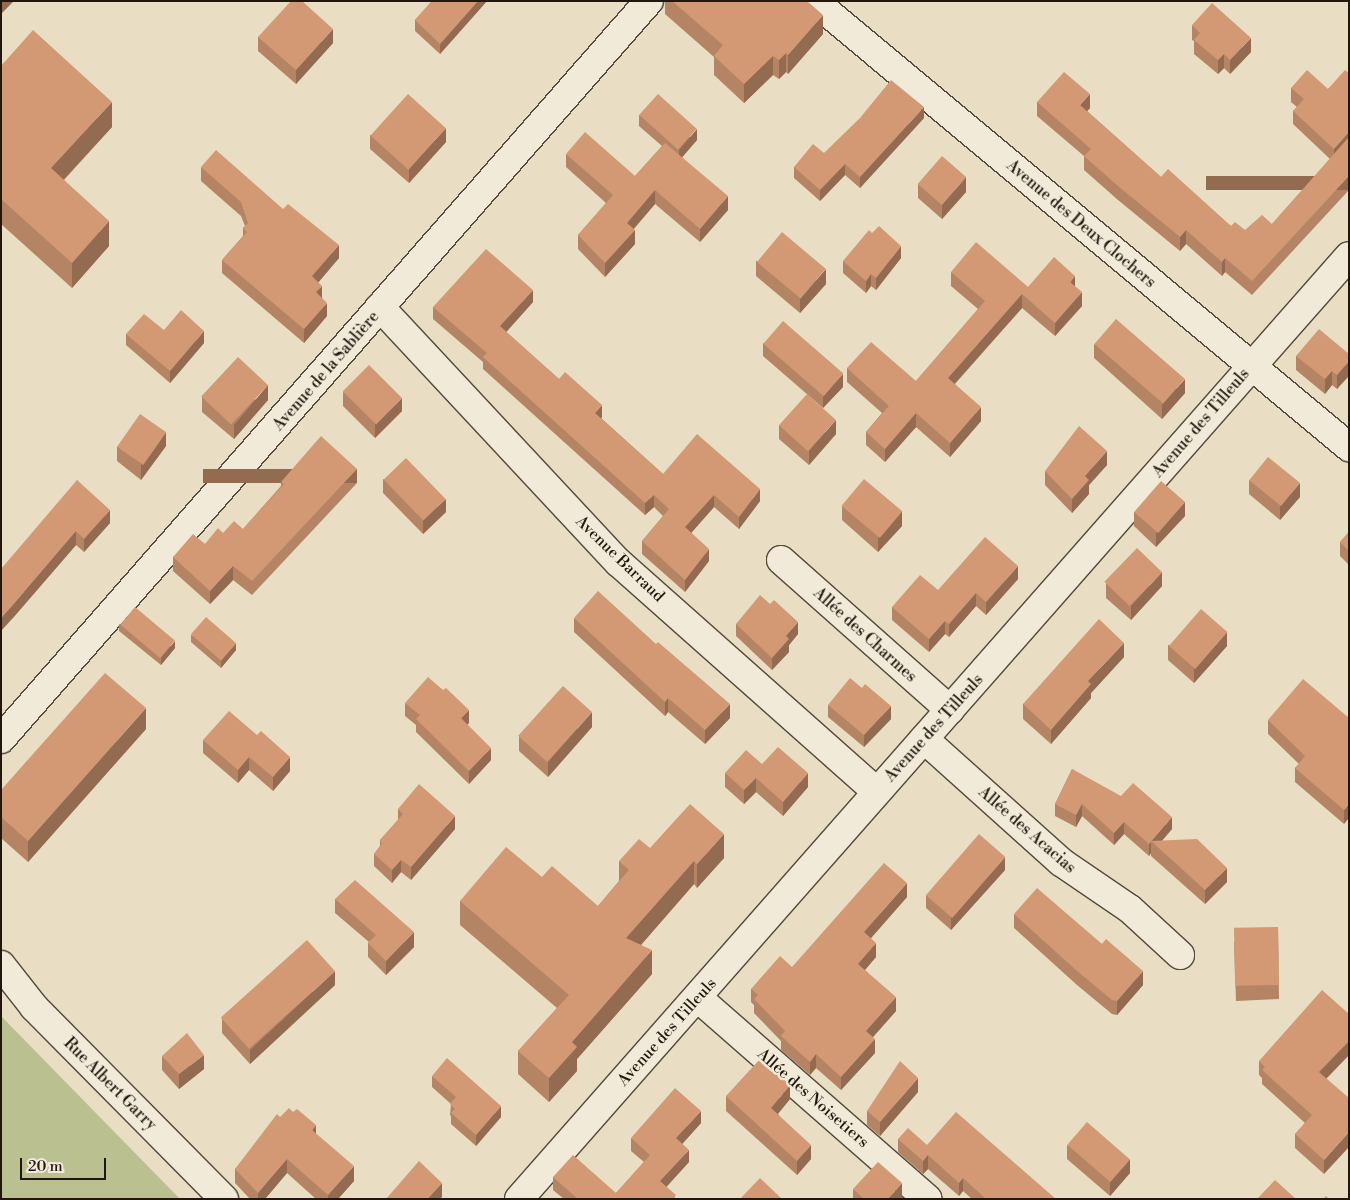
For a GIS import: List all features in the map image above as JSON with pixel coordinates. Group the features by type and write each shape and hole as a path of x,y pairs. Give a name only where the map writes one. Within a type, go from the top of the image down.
{"street":[{"name":"Avenue de la Sablière","path":"1,738 649,1"},
{"name":"Avenue des Deux Clochers","path":"814,1 1349,447"},
{"name":"Avenue des Tilleuls","path":"519,1199 698,998 1349,256"},
{"name":"Avenue Barraud","path":"380,307 618,562 877,792"},
{"name":"Allée des Charmes","path":"781,560 950,710"},
{"name":"Allée des Acacias","path":"924,739 1061,862 1130,909 1180,955"},
{"name":"Rue Albert Garry","path":"1,965 34,1007 224,1199"},
{"name":"Allée des Noisetiers","path":"698,998 928,1199"}],"green space":[{"path":"1,1016 180,1199 1,1199"}],"building":[{"path":"291,1 302,1 333,29 296,70 258,37"},
{"path":"432,1 478,1 440,44 415,20"},
{"path":"672,1 807,1 823,15 788,55 786,53 779,60 773,56 744,84 714,56 723,45"},
{"path":"1212,3 1251,38 1230,60 1224,54 1218,60 1194,40 1200,33 1192,25"},
{"path":"33,30 112,102 51,168 109,221 72,263 1,199 1,66"},
{"path":"1307,70 1328,89 1345,70 1349,73 1349,132 1334,149 1293,111 1304,99 1291,88"},
{"path":"1064,72 1090,94 1080,105 1161,177 1168,169 1231,226 1235,222 1245,230 1262,215 1272,224 1348,138 1349,176 1252,281 1225,258 1222,262 1186,230 1180,237 1084,156 1091,149 1037,102"},
{"path":"891,80 924,107 860,177 845,164 820,190 794,167 813,144 824,153 860,118"},
{"path":"408,94 446,128 408,170 371,136"},
{"path":"658,94 697,129 678,150 639,115"},
{"path":"585,132 635,176 665,143 728,196 700,229 655,190 627,223 635,230 605,263 578,235 613,195 566,154"},
{"path":"216,150 283,209 288,204 339,245 312,276 322,286 316,292 327,303 304,329 222,260 247,232 243,228 248,223 241,202 201,167"},
{"path":"942,156 966,177 942,205 918,184"},
{"path":"879,226 901,246 876,278 871,274 866,281 843,261 869,230 872,233"},
{"path":"782,232 826,269 801,299 757,262"},
{"path":"976,242 1028,287 1054,257 1075,276 1070,282 1082,292 1055,323 1022,294 948,378 981,407 950,443 916,413 885,449 866,432 889,406 847,368 871,342 916,381 985,301 951,272"},
{"path":"486,249 533,290 500,326 559,379 565,372 602,405 595,413 663,474 697,434 760,489 739,517 714,495 685,527 709,549 685,580 642,541 669,509 654,495 645,503 483,357 487,353 433,307"},
{"path":"181,310 204,331 170,371 126,334 144,314 164,330"},
{"path":"1116,319 1185,379 1163,404 1094,344"},
{"path":"783,321 843,373 824,396 763,344"},
{"path":"1319,329 1349,354 1349,361 1337,375 1332,371 1325,379 1296,356"},
{"path":"238,357 268,385 231,424 201,396"},
{"path":"369,365 402,398 376,424 343,391"},
{"path":"807,394 836,420 808,451 779,425"},
{"path":"140,414 166,432 143,465 117,447"},
{"path":"1079,426 1107,451 1085,476 1089,480 1072,499 1045,471"},
{"path":"321,436 357,469 252,581 233,566 210,591 173,557 193,534 205,544 218,528 223,533 234,521 243,529 284,484 281,482"},
{"path":"1268,457 1300,483 1281,506 1249,480"},
{"path":"406,458 446,499 423,521 384,480"},
{"path":"864,479 902,511 880,538 842,506"},
{"path":"77,480 110,510 84,539 76,531 1,618 1,569"},
{"path":"1161,481 1185,502 1158,533 1134,512"},
{"path":"1349,532 1349,551 1340,542"},
{"path":"985,537 1018,566 986,602 976,593 949,624 945,621 929,639 892,607 920,575 938,590"},
{"path":"1137,548 1162,572 1130,606 1104,582"},
{"path":"598,591 656,644 658,642 730,704 705,730 668,698 665,702 574,618"},
{"path":"760,595 770,604 774,600 798,622 786,636 789,639 772,658 736,624"},
{"path":"135,607 175,640 160,658 120,625"},
{"path":"1201,609 1227,632 1195,669 1169,646"},
{"path":"206,617 236,643 221,661 191,634"},
{"path":"1099,619 1124,643 1088,681 1091,684 1051,730 1023,704"},
{"path":"105,673 146,708 28,841 1,817 1,790"},
{"path":"428,677 443,690 446,688 469,710 461,718 491,748 469,771 416,719 420,715 405,703"},
{"path":"850,678 862,688 865,684 891,706 864,735 828,705"},
{"path":"1303,679 1349,718 1349,804 1344,810 1295,768 1305,756 1268,720"},
{"path":"563,686 592,712 547,762 518,736"},
{"path":"229,711 257,735 261,731 290,757 273,777 249,757 238,770 203,740"},
{"path":"778,747 808,773 783,802 756,778 744,790 725,773 746,750 762,764"},
{"path":"1072,769 1121,796 1133,783 1172,817 1149,844 1124,822 1114,833 1082,804 1076,815 1055,804"},
{"path":"419,784 455,816 411,867 401,860 392,870 374,854 382,844 380,840 403,814 398,809"},
{"path":"690,804 724,834 697,864 694,861 626,938 652,950 572,1042 577,1047 549,1078 518,1051 569,995 460,901 506,847 542,877 552,866 598,906 629,870 619,861 639,839 650,848"},
{"path":"979,834 1005,857 952,918 926,895"},
{"path":"1197,839 1227,868 1205,890 1151,841"},
{"path":"884,863 907,883 864,932 876,943 858,964 896,997 866,1031 875,1039 841,1077 816,1054 810,1062 781,1036 785,1031 754,999 758,995 751,989 780,956 792,967"},
{"path":"355,880 414,932 386,961 368,943 376,935 335,899"},
{"path":"1037,888 1102,944 1106,939 1143,971 1117,1001 1112,1000 1077,971 1014,914"},
{"path":"1278,927 1279,985 1235,986 1234,928"},
{"path":"307,940 335,971 249,1049 221,1018"},
{"path":"1322,990 1349,1014 1349,1041 1319,1072 1349,1098 1349,1132 1324,1160 1295,1134 1312,1115 1262,1070 1265,1067 1259,1061"},
{"path":"187,1033 204,1055 179,1074 162,1056"},
{"path":"447,1058 501,1106 476,1135 451,1113 455,1109 450,1104 456,1097 432,1076"},
{"path":"760,1059 790,1085 771,1108 811,1145 797,1161 726,1096"},
{"path":"900,1061 918,1078 880,1122 867,1111"},
{"path":"675,1088 701,1111 676,1138 689,1150 660,1181 676,1195 673,1199 578,1199 553,1177 573,1155 616,1193 650,1155 631,1138"},
{"path":"289,1108 293,1112 297,1109 316,1125 312,1130 354,1166 328,1195 287,1159 258,1193 235,1169 277,1114 280,1117"},
{"path":"956,1112 1056,1199 986,1199 963,1178 959,1183 928,1155 923,1161 898,1139 908,1128 927,1145"},
{"path":"1087,1122 1130,1159 1110,1182 1067,1145"},
{"path":"419,1161 442,1183 427,1199 386,1199"},
{"path":"878,1162 902,1183 888,1199 864,1199 853,1189"},
{"path":"760,1178 782,1199 740,1199"},
{"path":"1275,1180 1296,1199 1257,1199"}]}
